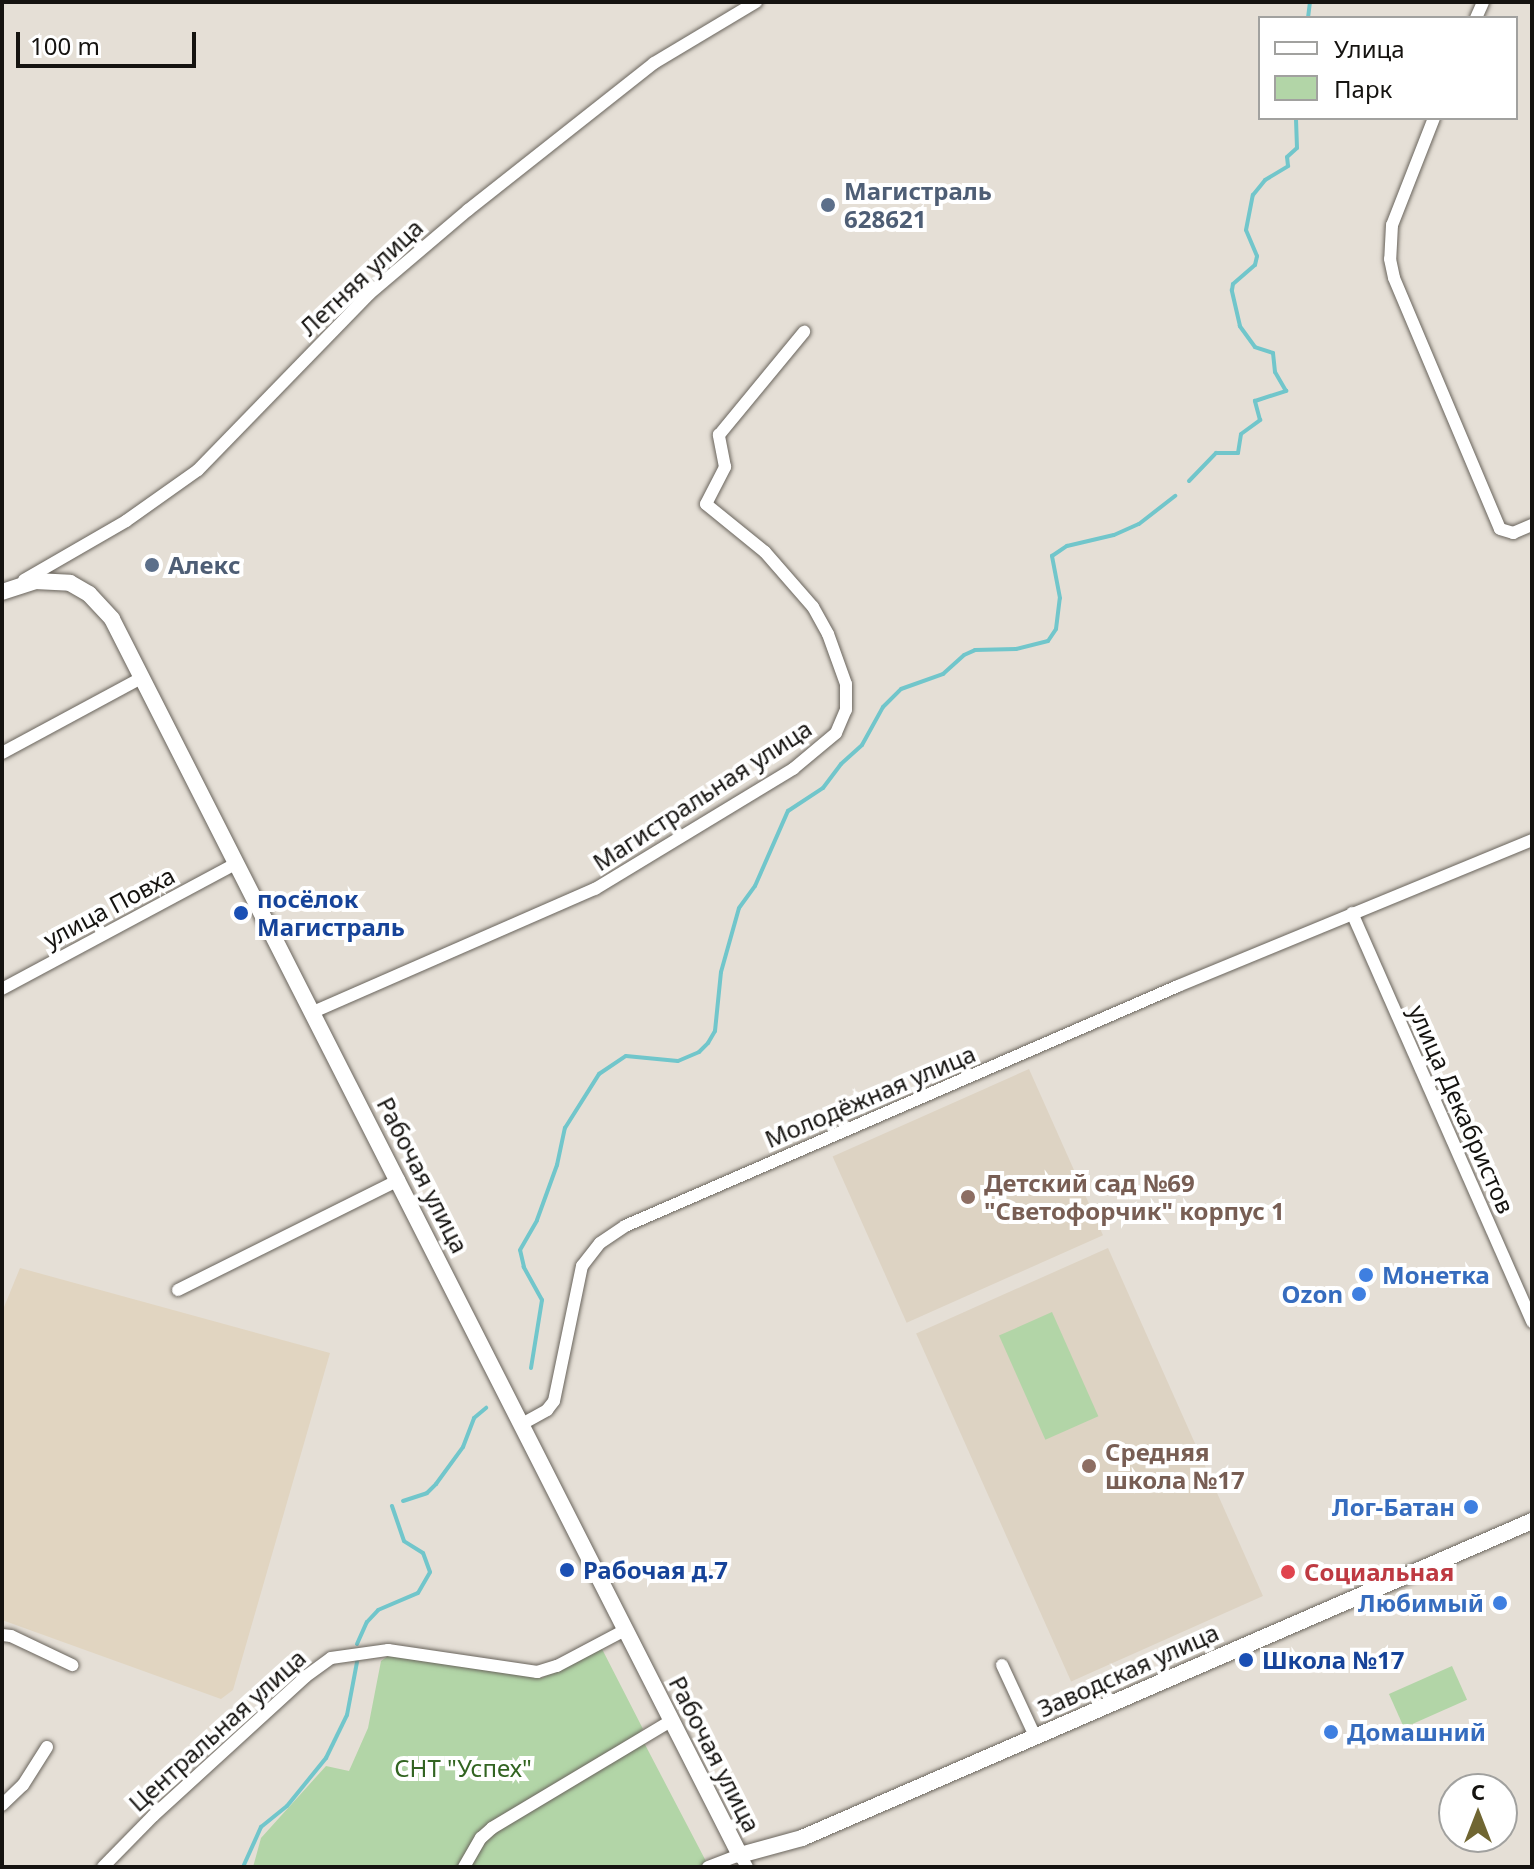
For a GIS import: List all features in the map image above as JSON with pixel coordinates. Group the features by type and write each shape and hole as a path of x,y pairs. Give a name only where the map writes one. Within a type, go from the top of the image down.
{"street":[{"name":"Летняя улица","path":"3,592 115,528 198,470 369,294 479,201 654,63 756,2"},
{"path":"1433,120 1392,225 1390,259 1394,278 1500,529 1513,533 1532,525"},
{"name":"Магистральная улица","path":"313,1012 595,889 793,769 836,733 846,710 846,684 828,634 813,607 765,552 706,504 725,467 719,435 804,332"},
{"name":"Рабочая улица","path":"3,592 47,580 80,588 105,610 143,677 743,1861"},
{"path":"2,753 143,677"},
{"name":"Молодёжная улица","path":"522,1424 547,1410 554,1401 582,1266 600,1243 625,1226 1352,913 1532,840"},
{"name":"улица Повха","path":"2,989 237,863"},
{"name":"улица Декабристов","path":"1352,913 1532,1322"},
{"path":"178,1290 399,1180"},
{"name":"Заводская улица","path":"743,1861 1532,1521"},
{"name":"Центральная улица","path":"103,1867 153,1816 319,1666 343,1654 373,1650 407,1652 463,1664 537,1672 557,1666 625,1630"},
{"path":"2,1635 11,1636 72,1665"},
{"path":"1002,1665 1035,1736"},
{"path":"464,1867 481,1838 492,1828 671,1721"},
{"path":"2,1805 23,1785 47,1747"},
{"path":"708,1867 743,1861"}],"shaded area":[{"name":"Детский сад №69 \"Светофорчик\" корпус 1","path":"1029,1069 1103,1235 907,1323 833,1156"},
{"name":"Средняя школа №17","path":"1108,1248 1263,1596 1071,1681 916,1333"},
{"path":"20,1268 330,1353 233,1690 221,1699 2,1620 2,1312"}],"green space":[{"path":"1052,1312 1098,1416 1045,1440 999,1336"},
{"name":"СНТ \"Успех\"","path":"601,1647 643,1729 639,1733 709,1867 253,1867 261,1838 326,1766 349,1771 368,1728 381,1661 391,1654 542,1678"},
{"path":"1452,1666 1467,1700 1404,1728 1389,1694"}],"waterway":[{"path":"1308,16 1310,2"},
{"path":"1189,481 1216,453 1238,453 1241,434 1260,420 1255,401 1286,391 1275,372 1273,353 1255,347 1240,326 1232,290 1233,284 1255,265 1257,256 1246,230 1253,195 1265,180 1288,166 1287,157 1297,148 1296,120"},
{"path":"531,1368 542,1300 524,1267 520,1250 537,1220 557,1165 565,1128 599,1074 626,1056 678,1061 699,1052 708,1043 715,1031 721,972 739,908 755,886 788,811 823,788 841,764 862,745 883,707 901,689 943,674 964,655 975,650 1016,649 1048,641 1056,629 1060,598 1052,556 1067,546 1114,535 1139,524 1175,496"},
{"path":"403,1501 427,1493 436,1484 463,1447 474,1418 486,1408"},
{"path":"357,1644 367,1622 378,1610 418,1593 430,1572 423,1553 404,1541 392,1506"},
{"path":"243,1867 261,1827 287,1806 326,1758 347,1715 357,1662"}],"place":[{"name":"Магистраль 628621","path":"828,205"},
{"name":"Алекс","path":"152,565"},
{"name":"посёлок Магистраль","path":"241,913"},
{"name":"Детский сад №69 \"Светофорчик\" корпус 1","path":"968,1197"},
{"name":"Монетка","path":"1366,1275"},
{"name":"Ozon","path":"1359,1294"},
{"name":"Средняя школа №17","path":"1089,1466"},
{"name":"Лог-Батан","path":"1471,1507"},
{"name":"Рабочая д.7","path":"567,1570"},
{"name":"Социальная","path":"1288,1572"},
{"name":"Любимый","path":"1500,1603"},
{"name":"Школа №17","path":"1246,1660"},
{"name":"Домашний","path":"1331,1732"}]}
